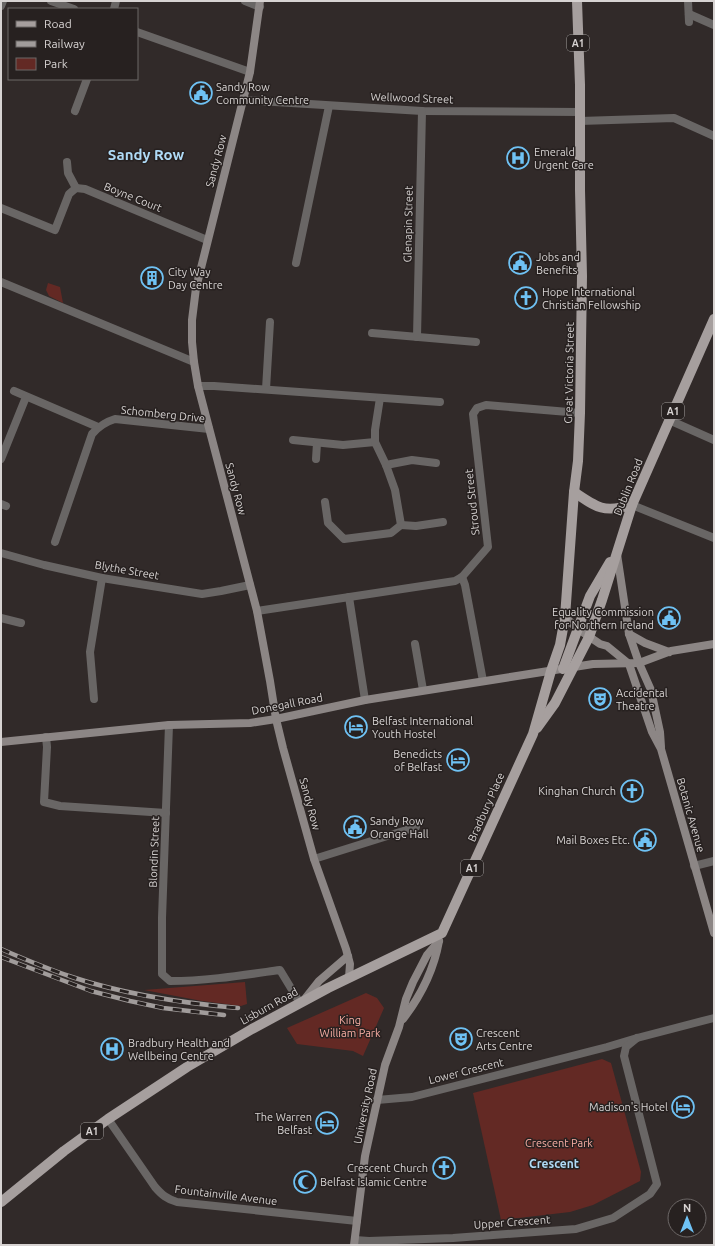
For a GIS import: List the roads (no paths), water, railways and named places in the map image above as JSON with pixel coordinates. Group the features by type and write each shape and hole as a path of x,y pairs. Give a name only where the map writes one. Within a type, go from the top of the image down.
{"main road":[{"name":"Great Victoria Street","path":"551,671 560,645 565,617 574,492 578,461 580,413 582,276 577,1"},
{"name":"Sandy Row","path":"260,4 250,72 244,100 207,240 196,288 192,320 194,362 198,386 257,611 276,720 314,859 348,956 350,964 349,977"},
{"name":"Dublin Road","path":"568,668 588,637 602,600 632,505 669,420 711,336 714,319"},
{"path":"574,492 590,502 607,509 620,509 632,505"},
{"path":"568,668 578,629 590,596 618,550"},
{"name":"Botanic Avenue","path":"618,550 629,634 639,663 651,690 660,732 661,750"},
{"path":"565,617 588,637 607,646 629,664"},
{"path":"629,634 645,643 669,652"},
{"name":"Donegall Road","path":"1,742 169,725 276,720 365,700 423,690 593,664 639,663 669,652 714,644"},
{"name":"Botanic Avenue","path":"629,664 652,732 661,750 714,933"},
{"name":"Bradbury Place","path":"533,734 555,703 568,668"},
{"name":"Bradbury Place","path":"440,937 533,734 551,671"},
{"name":"Lisburn Road","path":"1,1202 64,1151 108,1119 187,1067 349,977 440,937"},
{"name":"University Road","path":"354,1243 365,1156 385,1065 401,1021 416,1002 436,957 440,937"},
{"path":"301,1003 319,981 348,956"}],"street":[{"path":"1,6 3,1"},
{"path":"51,1 71,8"},
{"path":"245,1 260,4"},
{"path":"688,1 689,18 714,25"},
{"path":"138,32 250,72"},
{"path":"75,111 87,80"},
{"name":"Wellwood Street","path":"244,100 422,111 580,117 674,118 714,136"},
{"path":"296,263 329,106"},
{"name":"Glenapin Street","path":"416,337 422,111"},
{"path":"1,208 55,230 69,194 76,188 68,173 67,162"},
{"name":"Boyne Court","path":"76,188 85,189 207,240"},
{"path":"1,282 194,362"},
{"path":"266,389 270,322"},
{"path":"372,333 476,342"},
{"path":"198,386 266,389 440,402"},
{"path":"14,392 98,427 92,434 55,542"},
{"path":"1,458 26,397"},
{"path":"380,398 375,430 375,442 386,465 395,490 401,525"},
{"name":"Stroud Street","path":"462,577 488,547 473,414 477,408 486,405 580,413"},
{"name":"Schomberg Drive","path":"98,427 115,419 209,429"},
{"path":"669,420 714,440"},
{"path":"293,440 343,445 375,442"},
{"path":"316,459 317,443"},
{"path":"386,465 412,460 436,463"},
{"path":"326,502 328,523 344,539 391,533 401,525 416,526 443,522"},
{"path":"632,505 714,538"},
{"name":"Blythe Street","path":"1,553 44,565 102,578 202,594 250,584"},
{"path":"257,611 455,581 462,577 465,585 483,681"},
{"path":"94,699 90,652 102,578"},
{"path":"349,597 365,700"},
{"path":"1,618 21,623"},
{"path":"415,644 423,690"},
{"name":"Blondin Street","path":"169,725 161,966 162,974 170,981 177,981 280,970 301,1003"},
{"path":"46,737 44,802 60,806 166,813"},
{"path":"314,859 416,827 416,822"},
{"path":"694,866 714,861"},
{"name":"Lower Crescent","path":"377,1100 412,1096 607,1048 637,1038 714,1018"},
{"path":"607,1048 617,1051 624,1056 626,1047 637,1038"},
{"name":"Upper Crescent","path":"354,1243 369,1241 453,1238 576,1229 613,1218 650,1194 657,1184 624,1056"},
{"name":"Fountainville Avenue","path":"108,1119 155,1187 163,1196 169,1199 177,1202 357,1221"}],"railway":[{"path":"1,949 63,974 113,989 175,1001 238,1008"},
{"path":"1,957 91,991 163,1008 224,1015"}],"place":[{"name":"Sandy Row Community Centre","path":"201,93"},
{"name":"Emerald Urgent Care","path":"518,158"},
{"name":"Jobs and Benefits","path":"520,263"},
{"name":"City Way Day Centre","path":"152,278"},
{"name":"Hope International Christian Fellowship","path":"526,298"},
{"name":"Equality Commission for Northern Ireland","path":"669,618"},
{"name":"Accidental Theatre","path":"600,699"},
{"name":"Belfast International Youth Hostel","path":"356,727"},
{"name":"Benedicts of Belfast","path":"458,760"},
{"name":"Kinghan Church","path":"632,791"},
{"name":"Sandy Row Orange Hall","path":"355,827"},
{"name":"Mail Boxes Etc.","path":"645,840"},
{"name":"Crescent Arts Centre","path":"461,1039"},
{"name":"Bradbury Health and Wellbeing Centre","path":"112,1049"},
{"name":"Madison's Hotel","path":"683,1107"},
{"name":"The Warren Belfast","path":"327,1123"},
{"name":"Crescent Church","path":"444,1168"},
{"name":"Belfast Islamic Centre","path":"305,1182"}],"district":[{"name":"Sandy Row","path":"146,155"},
{"name":"Crescent","path":"554,1164"}],"park label":[{"name":"King William Park","path":"350,1026"},
{"name":"Crescent Park","path":"559,1143"}]}
